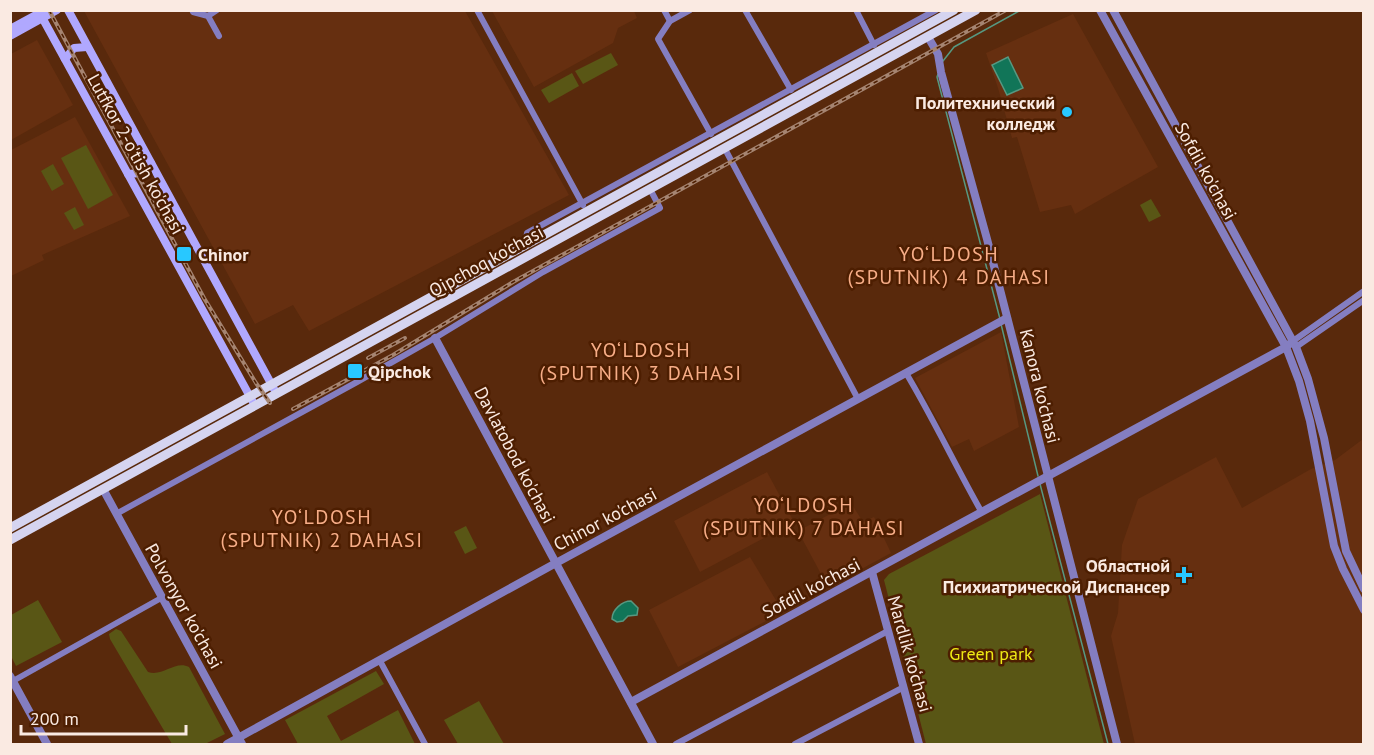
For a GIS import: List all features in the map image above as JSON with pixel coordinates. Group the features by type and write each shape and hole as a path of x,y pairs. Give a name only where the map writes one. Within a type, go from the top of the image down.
{"main road":[{"path":"10,29 42,13 57,10"},
{"name":"Lutfkor 2-o'tish ko'chasi","path":"68,10 277,394"},
{"name":"Qipchoq ko'chasi","path":"10,528 525,246 585,208 664,170 940,13 954,10"},
{"name":"Qipchoq ko'chasi","path":"10,540 976,10"},
{"path":"10,36 42,13"},
{"name":"Lutfkor 2-o'tish ko'chasi","path":"42,13 256,406"},
{"path":"940,13 950,25"},
{"path":"65,59 74,48 87,47"},
{"path":"129,174 141,172 151,163"},
{"path":"664,170 669,179"},
{"path":"525,246 530,255"},
{"path":"370,331 376,340"},
{"path":"110,473 115,483"}],"street":[{"path":"192,10 208,16 219,36"},
{"path":"208,16 217,10"},
{"path":"477,10 585,208"},
{"path":"664,10 670,21"},
{"path":"690,10 670,21 658,39 711,134"},
{"path":"745,10 790,90"},
{"path":"855,10 874,45"},
{"name":"Sofdil ko'chasi","path":"1100,10 1286,347"},
{"name":"Sofdil ko'chasi","path":"1113,10 1295,344"},
{"name":"Qipchoq ko'chasi","path":"585,208 790,90 940,13"},
{"name":"Kanora ko'chasi","path":"928,37 938,54 1042,478 1117,744"},
{"path":"1174,143 1183,138"},
{"path":"724,148 858,399"},
{"path":"116,514 435,338 543,272 660,208 650,189"},
{"name":"Sofdil ko'chasi","path":"1295,344 1364,291"},
{"name":"Sofdil ko'chasi","path":"631,702 1042,478 1295,344 1364,300"},
{"name":"Chinor ko'chasi","path":"227,744 240,741 556,563 1003,320"},
{"name":"Davlatobod ko'chasi","path":"435,338 653,744"},
{"path":"1295,344 1308,379 1324,438 1346,551 1364,589"},
{"path":"1286,347 1308,412 1334,546 1364,610"},
{"path":"906,373 981,511"},
{"name":"Polvonyor ko'chasi","path":"103,489 240,741"},
{"name":"Mardlik ko‘chasi","path":"872,572 904,687 916,743"},
{"path":"47,744 12,679 163,597"},
{"path":"676,744 888,631"},
{"path":"380,661 425,744"},
{"path":"795,744 904,687"}],"shaded area":[{"path":"84,11 465,11 569,195 309,331 293,305 255,324"},
{"path":"492,11 634,11 637,18 618,28 613,43 534,87"},
{"name":"Политехнический колледж","path":"1073,14 1158,167 1075,214 1071,205 1040,212 1017,137 1012,138 986,53"},
{"path":"37,40 73,105 11,140 11,54"},
{"path":"1008,57 1023,88 1007,95 992,65"},
{"path":"75,117 130,216 42,255 44,260 11,276 11,150"},
{"path":"1001,332 1019,427 974,451 969,439 952,447 915,378"},
{"path":"1363,439 1363,744 1135,744 1111,636 1118,613 1122,545 1138,499 1216,457 1242,508 1311,469 1335,460"},
{"path":"767,472 794,522 700,572 674,521"},
{"path":"851,503 863,522 874,517 891,553 828,587 798,531"},
{"path":"750,557 783,612 678,667 649,610"},
{"path":"631,601 638,608 637,615 628,616 623,621 617,622 612,619 618,607"}],"green space":[{"path":"611,53 618,65 583,84 575,71"},
{"path":"572,73 579,86 549,103 541,90"},
{"path":"86,145 113,195 88,209 61,158"},
{"path":"53,164 64,184 52,191 41,171"},
{"path":"1151,199 1161,216 1149,222 1140,205"},
{"path":"75,207 84,225 74,230 64,213"},
{"name":"Green park","path":"1040,494 1104,744 926,744 884,580 889,574"},
{"path":"466,526 477,548 465,554 454,532"},
{"path":"38,600 62,642 16,666 11,656 11,615"},
{"path":"116,629 121,631 148,672 159,672 184,665 189,667 225,734 205,744 172,744 110,639 109,634"},
{"path":"376,671 384,684 327,716 341,741 398,710 415,744 298,744 285,720"},
{"path":"479,701 504,744 458,744 444,720"}],"waterway":[{"path":"943,61 954,47 1021,10"},
{"path":"938,74 1000,319"},
{"path":"1001,324 1038,476"},
{"path":"1040,484 1108,744"}],"railway":[{"path":"49,10 204,298 270,403"},
{"path":"293,409 393,355 513,282 1006,10"},
{"path":"368,358 405,338"}],"place":[{"name":"Политехнический колледж","path":"1067,112"},
{"name":"Chinor","path":"184,254"},
{"name":"Qipchok","path":"355,371"},
{"name":"Областной Психиатрической Диспансер","path":"1184,575"}],"district":[{"name":"YO‘LDOSH (SPUTNIK) 4 DAHASI","path":"949,266"},
{"name":"YO‘LDOSH (SPUTNIK) 3 DAHASI","path":"641,362"},
{"name":"YO‘LDOSH (SPUTNIK) 7 DAHASI","path":"804,516"},
{"name":"YO‘LDOSH (SPUTNIK) 2 DAHASI","path":"322,528"}]}
